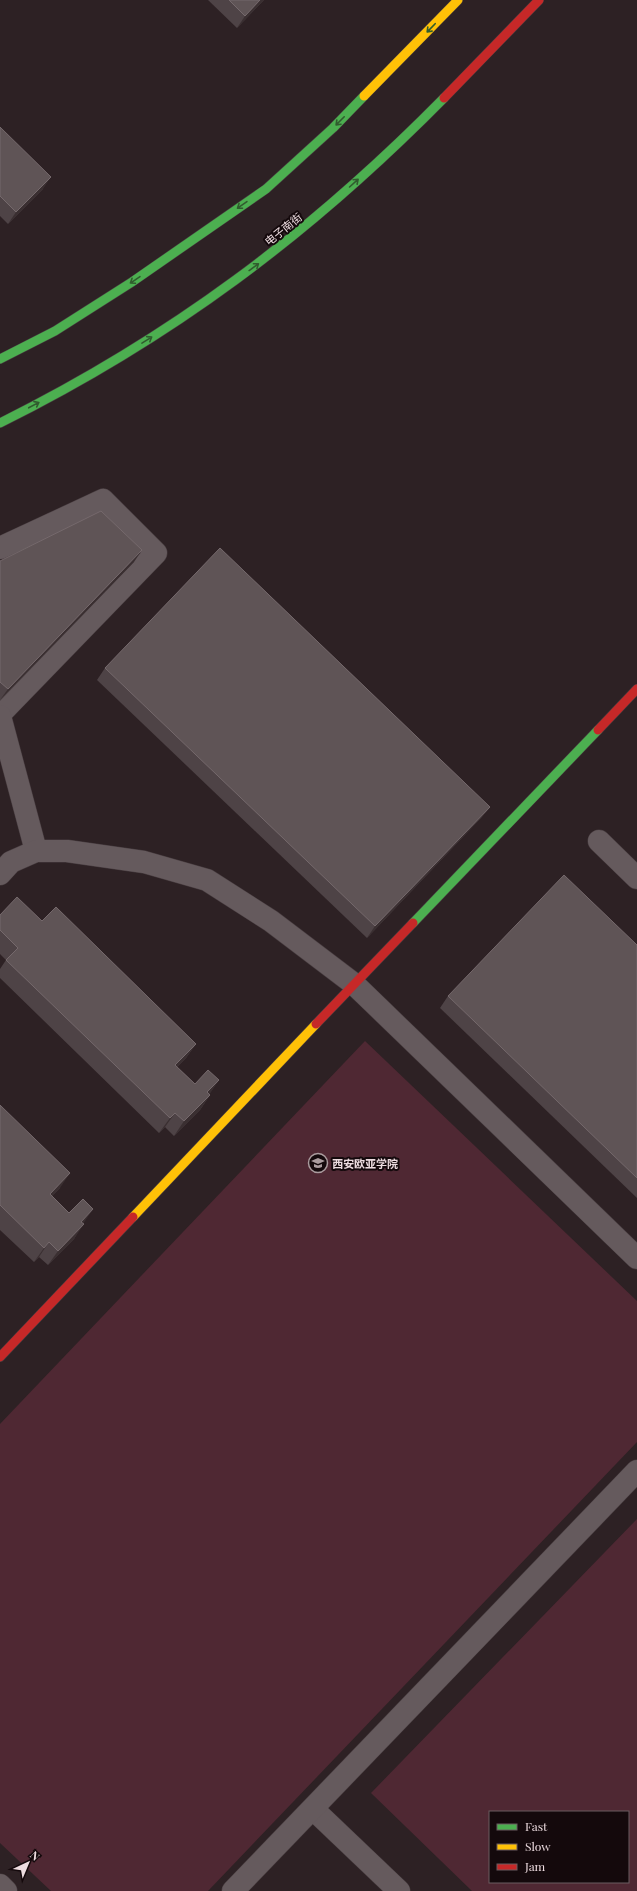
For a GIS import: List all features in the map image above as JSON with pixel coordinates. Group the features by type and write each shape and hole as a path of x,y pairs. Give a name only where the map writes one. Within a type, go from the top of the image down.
{"main road":[{"path":"0,359 55,331 120,290 266,189 333,128 458,0"},
{"name":"电子南街","path":"0,423 83,379 189,314 261,262 304,228 434,109 539,0"},
{"path":"2,1352 637,690"}],"street":[{"path":"0,548 103,500 156,553 0,715 36,851"},
{"path":"599,841 637,878"},
{"path":"0,874 11,862 36,851 67,851 144,862 207,880 271,921 354,984 637,1258"},
{"path":"233,1891 314,1809 637,1471"},
{"path":"314,1809 399,1891"},
{"path":"0,1885 6,1891"}],"shaded area":[{"path":"365,1041 637,1301 637,1442 208,1891 51,1891 0,1843 0,1424"},
{"path":"637,1519 637,1891 472,1891 371,1793"}],"building":[{"path":"229,0 260,0 245,16"},
{"path":"0,127 51,177 16,212 0,196"},
{"path":"101,511 142,550 8,689 0,682 0,561"},
{"path":"220,548 490,807 375,926 105,668"},
{"path":"564,875 637,945 637,1178 448,996"},
{"path":"17,897 42,921 56,907 196,1044 175,1065 195,1084 208,1070 219,1080 207,1092 210,1095 184,1121 175,1113 170,1118 6,960 18,948 0,930 0,915"},
{"path":"0,1105 70,1173 50,1194 69,1213 83,1199 93,1209 81,1222 84,1224 58,1251 49,1242 44,1248 0,1205"}],"traffic: fast":[{"path":"0,359 55,331 132,282 266,189 333,128 364,96"},
{"path":"0,423 63,390 123,355 180,319 236,280 290,238 342,194 393,148 444,98"},
{"path":"413,923 598,730"}],"traffic: slow":[{"path":"364,96 458,0"},
{"path":"133,1217 316,1024"}],"traffic: jam":[{"path":"444,98 539,0"},
{"path":"598,730 637,689"},
{"path":"316,1024 413,923"},
{"path":"0,1357 133,1217"}],"place":[{"name":"西安欧亚学院","path":"318,1163"}]}
